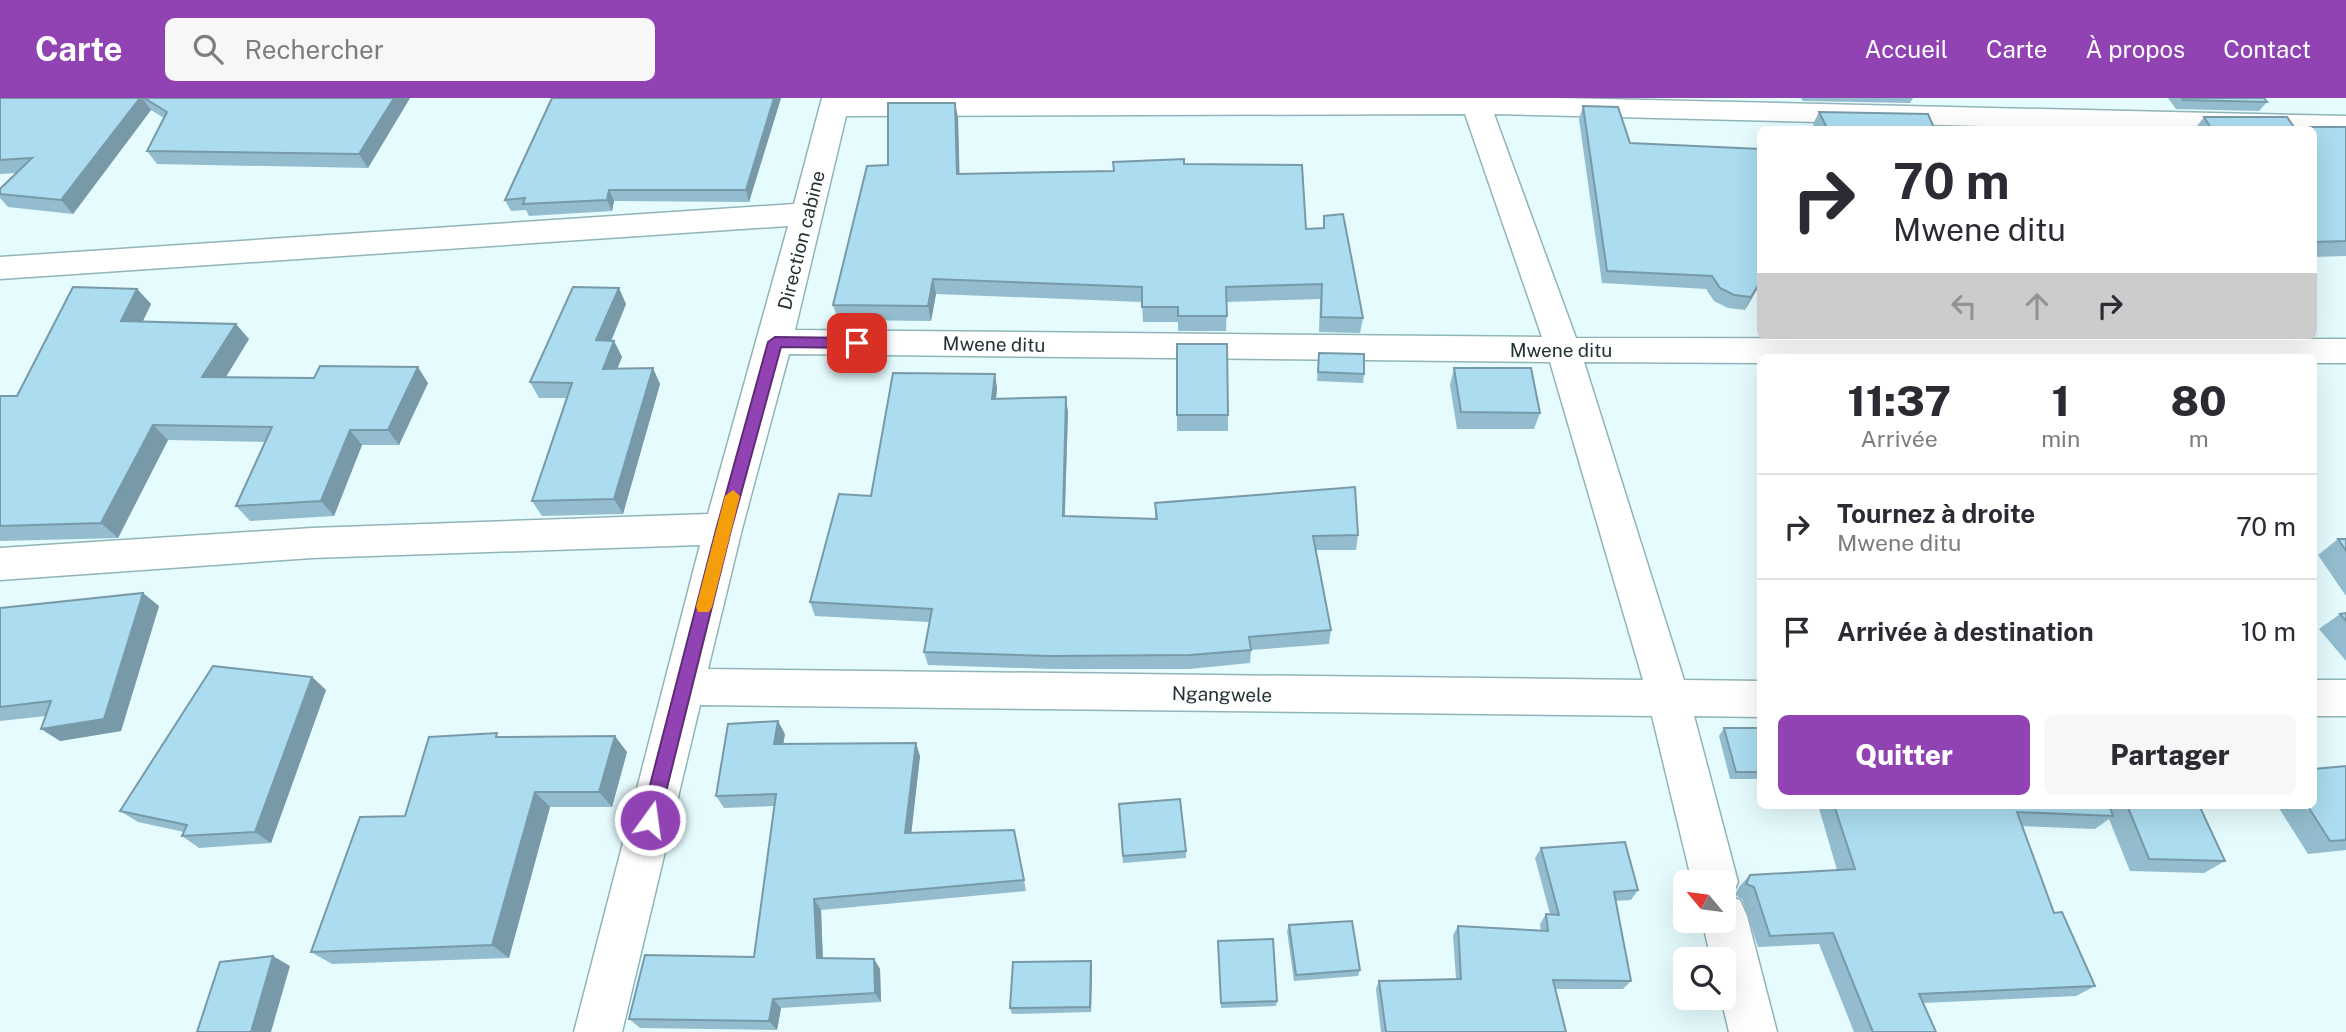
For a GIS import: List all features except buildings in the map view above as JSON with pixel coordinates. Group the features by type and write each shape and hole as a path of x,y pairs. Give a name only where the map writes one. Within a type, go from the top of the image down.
{"street":[{"path":"2107,98 2129,125"},
{"path":"835,102 1474,102 2129,125 2346,125"},
{"name":"Direction cabine","path":"598,1032 723,530 775,342 835,102"},
{"path":"1474,102 1563,350 1669,699 1712,870"},
{"path":"0,268 806,214"},
{"name":"Mwene ditu","path":"775,342 1563,350 2334,352"},
{"path":"0,564 312,543 723,530"},
{"name":"Ngangwele","path":"683,687 1757,699"},
{"path":"2317,698 2346,698"},
{"path":"1728,933 1753,1032"}],"slow traffic":[{"path":"704,607 733,496"}],"route":[{"path":"650,820 723,530 775,342 857,343"}]}
